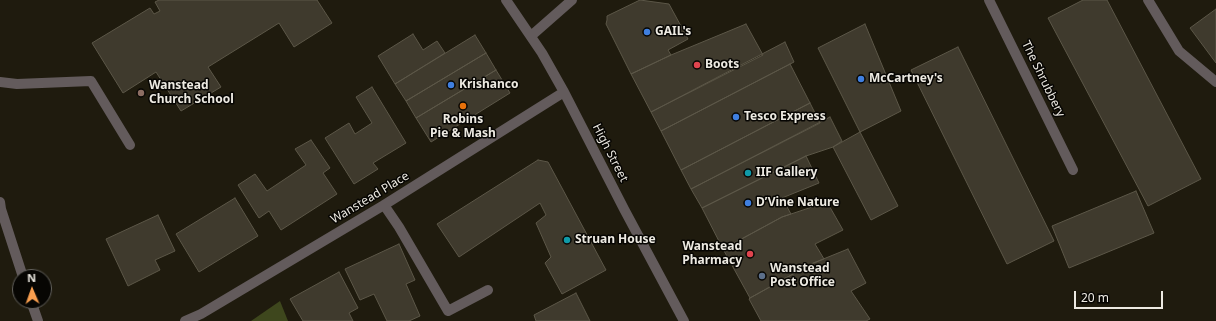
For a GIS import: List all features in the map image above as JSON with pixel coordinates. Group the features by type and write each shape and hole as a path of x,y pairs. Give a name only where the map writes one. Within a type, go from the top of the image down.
{"street":[{"name":"High Street","path":"506,0 542,53 564,92 684,321"},
{"path":"531,36 572,0"},
{"name":"The Shrubbery","path":"989,0 1073,170"},
{"path":"1148,0 1179,51 1216,82"},
{"path":"0,82 17,84 91,81 130,145"},
{"name":"Wanstead Place","path":"185,321 201,314 384,205 564,92"},
{"path":"0,202 20,269"},
{"path":"384,205 399,227 448,311 488,290"},
{"path":"34,309 38,321"}],"green space":[{"path":"280,301 288,321 251,321"}],"building":[{"path":"159,0 317,0 332,23 294,47 279,23 208,67 221,87 181,111 156,72 123,93 92,43 150,8 154,14 160,11 155,2"},
{"name":"GAIL's","path":"640,0 669,4 688,39 668,50 671,55 631,74 606,24 607,16"},
{"path":"1083,0 1107,0 1201,179 1148,206 1048,18"},
{"path":"1216,9 1216,63 1190,28"},
{"name":"Boots","path":"746,24 763,55 651,112 631,74 671,55"},
{"name":"McCartney's","path":"865,24 901,111 860,132 818,48"},
{"path":"413,34 423,50 437,41 445,53 395,84 378,56"},
{"path":"475,35 486,53 406,101 395,84"},
{"path":"785,42 794,62 661,131 651,112"},
{"path":"958,47 1054,241 1007,264 911,70"},
{"name":"Krishanco","path":"486,53 496,70 416,118 406,101"},
{"name":"Tesco Express","path":"790,64 810,103 681,170 661,131"},
{"name":"Robins Pie & Mash","path":"496,70 510,93 431,142 416,118"},
{"path":"372,87 406,143 373,163 378,169 354,184 325,138 349,123 355,134 372,123 356,97"},
{"path":"810,103 820,123 691,189 681,170"},
{"name":"IIF Gallery","path":"830,117 842,141 833,147 806,156 702,208 691,189"},
{"path":"860,132 898,206 871,220 833,147"},
{"path":"311,140 330,168 323,173 337,194 281,230 269,211 259,218 238,185 255,174 267,191 306,165 295,149"},
{"name":"D’Vine Nature","path":"806,156 819,183 782,198 791,214 782,217 723,249 702,208"},
{"name":"Struan House","path":"538,160 548,162 606,270 562,294 545,263 551,257 536,223 546,215 540,203 459,257 437,224"},
{"path":"1136,191 1154,233 1069,268 1052,226"},
{"path":"235,198 258,236 199,272 176,234"},
{"path":"827,202 843,230 815,244 824,259 811,264 750,298 723,249 782,217"},
{"path":"158,215 175,251 155,260 160,270 128,286 106,239"},
{"path":"399,244 415,280 406,284 420,316 409,321 387,321 374,294 360,300 345,269"},
{"path":"848,249 866,283 851,291 870,319 866,321 761,321 749,299 750,298 811,264"},
{"path":"339,272 358,308 349,313 353,321 303,321 290,299"},
{"path":"576,293 590,321 536,321 534,315"}],"place":[{"name":"GAIL's","path":"647,32"},
{"name":"Boots","path":"697,65"},
{"name":"McCartney's","path":"861,79"},
{"name":"Krishanco","path":"451,85"},
{"name":"Wanstead Church School","path":"141,93"},
{"name":"Robins Pie & Mash","path":"463,106"},
{"name":"Tesco Express","path":"736,117"},
{"name":"IIF Gallery","path":"748,173"},
{"name":"D’Vine Nature","path":"748,203"},
{"name":"Struan House","path":"567,240"},
{"name":"Wanstead Pharmacy","path":"750,254"},
{"name":"Wanstead Post Office","path":"762,276"}]}
